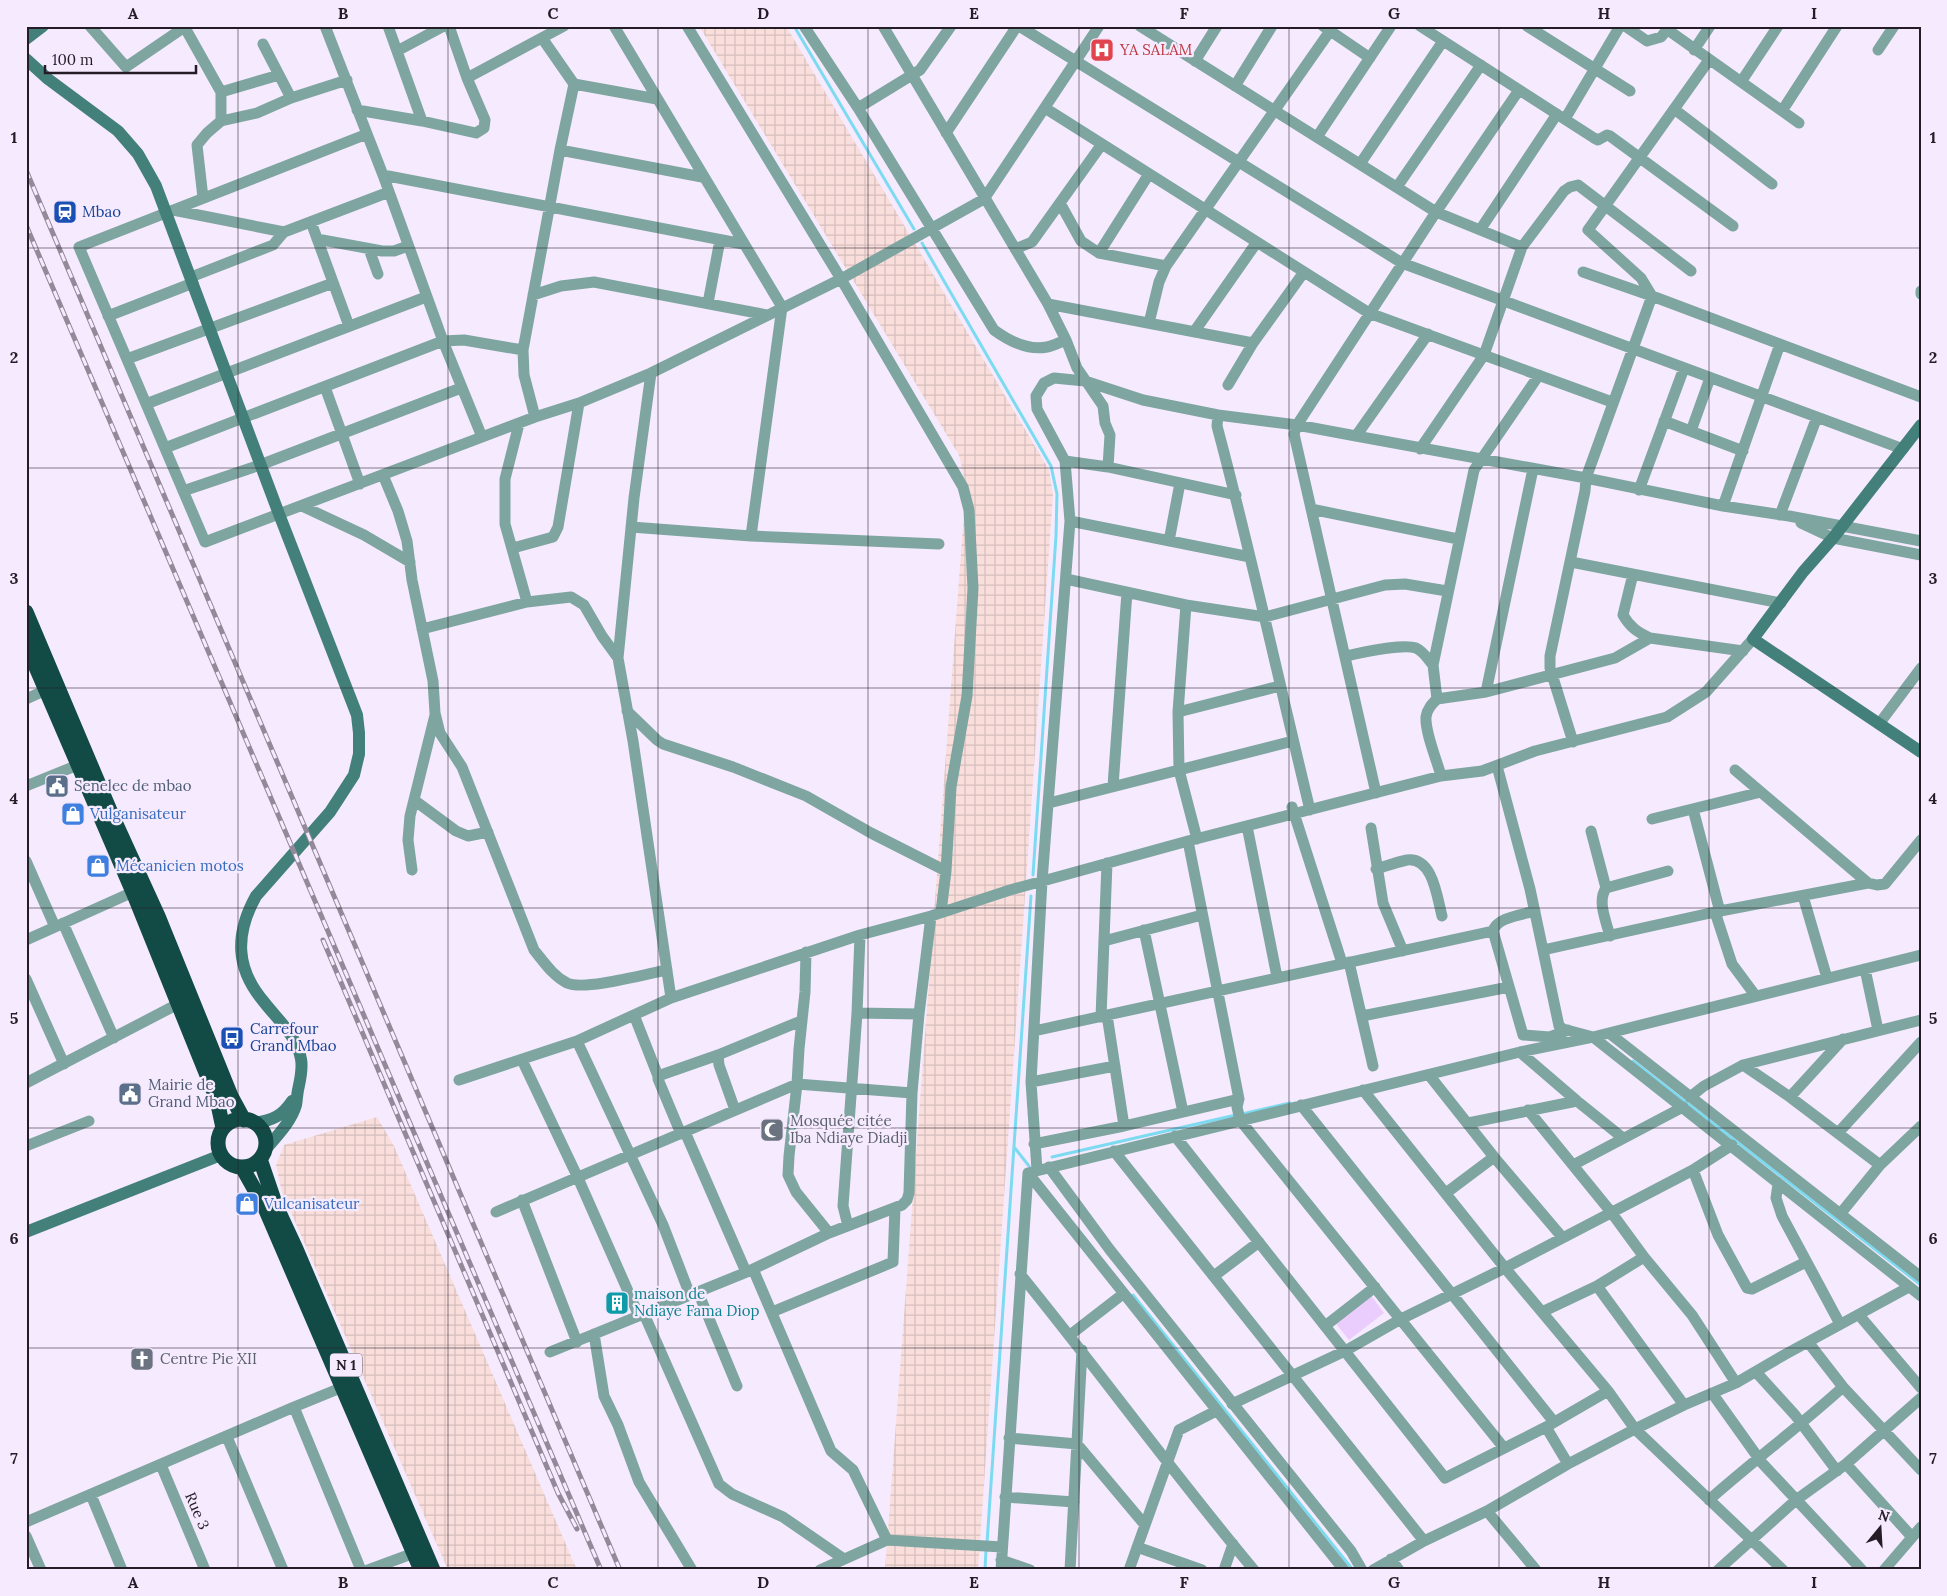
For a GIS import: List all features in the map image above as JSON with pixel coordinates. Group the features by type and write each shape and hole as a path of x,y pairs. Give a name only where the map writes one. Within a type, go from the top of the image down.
{"highway":[{"name":"N 1","path":"26,612 111,813 158,916 231,1096 250,1121 264,1135 263,1154 276,1206 433,1570"},
{"path":"26,644 133,892 217,1100 223,1128"},
{"path":"250,1121 233,1121 223,1128 218,1138 219,1150 229,1164 242,1167 251,1166 263,1154"},
{"name":"N 1","path":"242,1167 265,1208 421,1570"}],"street":[{"path":"26,39 43,26"},
{"path":"90,26 126,68 185,26 221,92 221,121"},
{"path":"325,26 383,175 442,341 482,437"},
{"path":"388,26 422,121"},
{"path":"397,51 444,26"},
{"path":"357,110 422,121 476,133 484,128 486,120 449,26"},
{"path":"468,78 564,26"},
{"path":"614,26 702,177 782,307 751,536"},
{"path":"550,1352 749,1270 829,1233 895,1208 907,1200 909,1193 912,1094 919,1014 936,914 946,871 951,787 967,696 973,588 969,510 963,487 841,279 687,26"},
{"path":"804,26 858,108 994,330 1008,340 1022,346 1047,347 1066,340"},
{"path":"883,26 1048,304 1084,381 1103,406 1110,435 1108,467"},
{"path":"858,108 920,70 951,26"},
{"path":"946,132 1018,26 1402,263 1902,449"},
{"path":"367,134 79,247 205,542 482,437 579,403 651,372 841,279 931,229 984,198 1099,26"},
{"path":"1140,26 1158,31 1195,61 1436,212 1522,247"},
{"path":"1195,61 1217,26"},
{"path":"1235,86 1272,26"},
{"path":"1318,138 1391,26"},
{"path":"1420,26 1598,140 1607,134 1641,156 1733,226"},
{"path":"1527,26 1630,91"},
{"path":"1480,230 1595,69 1620,26"},
{"path":"1625,26 1646,41 1661,37 1669,28 1694,50 1799,123"},
{"path":"1694,50 1710,26"},
{"path":"1741,82 1778,26"},
{"path":"1782,112 1837,26"},
{"path":"1878,50 1894,26"},
{"path":"1149,323 1159,282 1166,266 1275,110 1326,29 1370,58"},
{"path":"542,38 574,84 657,99"},
{"path":"1360,164 1443,41"},
{"path":"263,44 291,98"},
{"path":"26,59 48,79 118,131 138,154 170,211 192,280 260,465 357,715 359,754 354,776 330,812 256,896 248,910 241,930 240,948 243,964 250,981 264,1002 289,1032 301,1058 302,1070 296,1105 281,1132 263,1154"},
{"path":"1652,296 1641,278 1588,230 1709,60"},
{"path":"1397,187 1481,65"},
{"path":"221,92 279,75"},
{"path":"203,198 197,145 221,121 257,113 291,98 347,80"},
{"path":"535,418 524,376 523,350 548,208 574,84"},
{"path":"1376,793 1294,434 1297,426 1369,313 1519,90"},
{"path":"1045,108 1369,313 1612,402"},
{"path":"1674,109 1772,184"},
{"path":"1015,249 1032,242 1102,144"},
{"path":"560,150 702,177"},
{"path":"1099,253 1149,174"},
{"path":"383,175 743,244"},
{"path":"1420,448 1484,355 1522,247 1554,204 1570,187 1578,185 1691,271"},
{"path":"108,316 273,245 284,232 389,192"},
{"path":"1060,203 1081,242 1099,253 1166,266"},
{"path":"170,211 284,232"},
{"path":"311,222 349,326"},
{"path":"317,239 382,251 394,251 408,246"},
{"path":"708,303 720,240"},
{"path":"1194,332 1257,242"},
{"path":"369,249 378,274"},
{"path":"1228,385 1252,342 1304,272"},
{"path":"1583,272 1921,397"},
{"path":"533,294 561,286 594,282 767,315"},
{"path":"126,358 333,283"},
{"path":"1573,742 1550,668 1550,656 1586,491 1586,478 1652,296"},
{"path":"146,404 426,297"},
{"path":"1048,304 1252,342"},
{"path":"1356,436 1428,334"},
{"path":"165,448 442,341 464,340 523,350"},
{"path":"1723,506 1780,344"},
{"path":"1639,490 1684,368"},
{"path":"651,372 631,527 618,658 633,742 671,998"},
{"path":"1437,700 1432,665 1474,470 1539,375"},
{"path":"1030,1570 1001,1565 999,1547 1006,1497 1020,1274 1034,1144 1031,1082 1042,881 1070,521 1065,461 1037,409 1036,396 1044,383 1054,378 1084,381 1143,400 1218,415 1356,436 1586,478 1723,506 1921,541"},
{"path":"1691,431 1710,378"},
{"path":"325,387 360,484"},
{"path":"183,491 260,465 461,388"},
{"path":"513,548 553,537 558,527 579,403"},
{"path":"1218,415 1217,426 1236,495 1310,810"},
{"path":"1784,516 1817,417"},
{"path":"1664,421 1743,451"},
{"path":"519,424 505,479 505,524 527,602"},
{"path":"460,1080 577,1041 671,998 860,935 1042,881 1248,826 1293,811 1310,810 1441,776 1482,771 1534,751 1667,717 1706,692 1743,651 1803,572 1833,538 1921,425"},
{"path":"1065,461 1108,467 1236,495"},
{"path":"1486,692 1533,469"},
{"path":"383,475 398,510 408,541 410,562 433,681 440,733 462,768 534,950 553,973 569,984 599,984 667,970"},
{"path":"1168,541 1180,483"},
{"path":"302,506 364,535 410,562"},
{"path":"1312,509 1458,539"},
{"path":"1784,516 1833,538 1921,555"},
{"path":"1070,521 1250,557"},
{"path":"631,527 751,536 939,544"},
{"path":"1571,562 1781,603"},
{"path":"1633,574 1623,615 1630,626 1639,633 1650,638 1743,651"},
{"path":"1066,579 1186,605 1265,617 1385,585 1405,584 1447,592"},
{"path":"1113,786 1127,592"},
{"path":"422,629 527,602 571,597 584,604 602,636 618,658"},
{"path":"1186,605 1178,712 1179,770 1193,840 1202,916 1239,1111 1374,1287 1504,1448"},
{"path":"1441,776 1426,718 1430,706 1437,700 1486,692 1615,658 1650,638"},
{"path":"1753,639 1921,752"},
{"path":"1345,656 1401,647 1416,648 1425,654 1432,665"},
{"path":"1879,724 1921,668"},
{"path":"1178,712 1280,686"},
{"path":"26,699 46,690"},
{"path":"627,711 663,744 733,767 806,796 871,833 946,871"},
{"path":"412,870 408,840 414,800 436,713"},
{"path":"633,742 657,740"},
{"path":"1049,803 1293,741"},
{"path":"26,786 78,765"},
{"path":"1498,766 1535,911 1559,1026 1593,1037 1732,1145 1778,1184 1802,1191 1841,1213 1873,1248"},
{"path":"1735,770 1868,883"},
{"path":"1652,819 1761,792"},
{"path":"414,800 456,831 468,836 488,832"},
{"path":"1692,809 1732,964 1755,995"},
{"path":"1293,811 1346,963 1362,1016 1373,1066"},
{"path":"1248,826 1277,977"},
{"path":"1371,828 1376,869 1383,903 1403,951"},
{"path":"1591,831 1606,888"},
{"path":"1543,950 1718,912 1868,883 1876,885 1885,884 1921,840"},
{"path":"1376,869 1408,860 1420,862 1428,868 1442,916"},
{"path":"26,861 114,1038"},
{"path":"1107,863 1104,1016 1115,1066 1124,1126"},
{"path":"1610,936 1601,901 1606,888 1668,872"},
{"path":"26,940 133,892"},
{"path":"1803,896 1827,978"},
{"path":"1034,1031 1493,931 1502,921 1535,911"},
{"path":"1104,941 1202,916"},
{"path":"1144,930 1183,1112"},
{"path":"1493,931 1523,1035 1550,1037 1568,1030"},
{"path":"848,1226 843,1206 857,1013 860,935"},
{"path":"806,952 798,1084 788,1175 796,1192 829,1233"},
{"path":"1034,1144 1183,1112 1239,1111 1301,1105 1520,1052 1593,1037 1921,955"},
{"path":"1865,969 1878,1030"},
{"path":"26,979 30,997 64,1064"},
{"path":"1362,1016 1508,987"},
{"path":"26,1083 178,1004"},
{"path":"857,1013 919,1014"},
{"path":"634,1015 658,1079 749,1270 772,1312 831,1451 853,1470 888,1540"},
{"path":"658,1076 718,1055 801,1020"},
{"path":"1690,1097 1704,1086 1743,1065 1921,1020"},
{"path":"1609,1033 1899,1268 1916,1283 1921,1296"},
{"path":"1790,1097 1842,1039"},
{"path":"577,1041 737,1386"},
{"path":"1838,1133 1921,1042"},
{"path":"1520,1052 1623,1138"},
{"path":"718,1055 719,1065 736,1110"},
{"path":"522,1060 719,1484 732,1494 782,1517 844,1559"},
{"path":"1743,1065 1790,1097 1880,1164"},
{"path":"1031,1082 1115,1066"},
{"path":"1429,1075 1494,1157 1562,1237"},
{"path":"496,1212 798,1084 912,1094"},
{"path":"1363,1090 1505,1268 1608,1391 1635,1429 1783,1570"},
{"path":"250,1121 273,1120 281,1116 297,1093"},
{"path":"1468,1123 1577,1100"},
{"path":"1301,1105 1452,1294 1550,1424 1568,1464"},
{"path":"1573,1165 1683,1107"},
{"path":"1528,1110 1612,1212 1644,1257 1692,1315 1736,1383"},
{"path":"1032,1172 1175,1136 1239,1111"},
{"path":"26,1146 89,1121"},
{"path":"1841,1213 1880,1164 1921,1126"},
{"path":"1175,1136 1445,1478 1550,1424 1608,1391"},
{"path":"1232,1404 1345,1351 1401,1319 1505,1268 1692,1170 1732,1145"},
{"path":"1114,1151 1424,1541"},
{"path":"26,1232 221,1155"},
{"path":"1446,1193 1494,1157"},
{"path":"1049,1167 1116,1257 1351,1551 1362,1570"},
{"path":"1692,1170 1718,1235 1747,1288 1752,1289 1806,1262"},
{"path":"1032,1172 1123,1294 1344,1570"},
{"path":"1778,1184 1776,1198 1778,1206 1840,1324"},
{"path":"522,1200 577,1342"},
{"path":"772,1312 893,1262 895,1208"},
{"path":"1214,1276 1259,1242"},
{"path":"1542,1312 1598,1286 1644,1257"},
{"path":"1020,1274 1082,1350 1254,1570"},
{"path":"1373,1570 1424,1541 1487,1511 1568,1464 1635,1429 1684,1405 1736,1383 1916,1283"},
{"path":"1598,1286 1684,1405"},
{"path":"1325,1326 1374,1287"},
{"path":"1070,1335 1123,1294"},
{"path":"1859,1315 1921,1388"},
{"path":"594,1334 604,1396 618,1425 639,1482 692,1570"},
{"path":"1808,1342 1843,1387 1921,1470"},
{"path":"1070,1570 1082,1350"},
{"path":"1756,1372 1841,1467 1912,1537"},
{"path":"26,1522 343,1387"},
{"path":"1709,1500 1758,1457 1802,1424 1843,1387"},
{"path":"1712,1393 1758,1457 1862,1570"},
{"path":"1718,1570 1750,1539 1796,1500 1841,1467 1921,1398"},
{"path":"294,1407 361,1570"},
{"path":"1129,1570 1179,1430 1216,1411"},
{"path":"227,1436 283,1570"},
{"path":"1009,1438 1077,1444 1145,1525"},
{"name":"Rue 3","path":"161,1465 205,1570"},
{"path":"91,1495 122,1570"},
{"path":"1006,1497 1074,1502"},
{"path":"1487,1511 1536,1570"},
{"path":"1884,1570 1921,1527"},
{"path":"26,1536 41,1570"},
{"path":"820,1570 888,1540 999,1547"},
{"path":"1224,1570 1233,1544"},
{"path":"1137,1547 1202,1570"},
{"path":"368,1570 414,1553"},
{"path":"1391,1559 1399,1570"}],"shaded area":[{"path":"699,26 786,26 1049,470 1053,494 978,1570 885,1570 966,486 959,455"},
{"path":"377,1117 394,1146 577,1570 448,1570 282,1192 276,1165 284,1145"},
{"path":"1370,1294 1384,1313 1349,1340 1334,1321"}],"waterway":[{"path":"794,26 914,229"},
{"path":"922,243 1051,466 1057,494 1056,536 1033,875"},
{"path":"987,1543 1031,896"},
{"path":"1633,1061 1921,1285"},
{"path":"1242,1114 1290,1103"},
{"path":"1052,1157 1236,1115"},
{"path":"1014,1147 1029,1166"},
{"path":"1133,1295 1353,1570"},
{"path":"985,1570 986,1550"}],"railway":[{"path":"26,170 620,1570"},
{"path":"26,225 601,1570"},
{"path":"323,940 558,1493 577,1529"}],"place":[{"name":"YA SALAM","path":"1102,50"},
{"name":"Mbao","path":"65,212"},
{"name":"Senelec de mbao","path":"57,786"},
{"name":"Vulganisateur","path":"73,814"},
{"name":"Mécanicien motos","path":"98,866"},
{"name":"Carrefour Grand Mbao","path":"232,1038"},
{"name":"Mairie de Grand Mbao","path":"130,1094"},
{"name":"Mosquée citée Iba Ndiaye Diadji","path":"772,1130"},
{"name":"Vulcanisateur","path":"247,1204"},
{"name":"maison de Ndiaye Fama Diop","path":"617,1303"},
{"name":"Centre Pie XII","path":"142,1359"}]}
